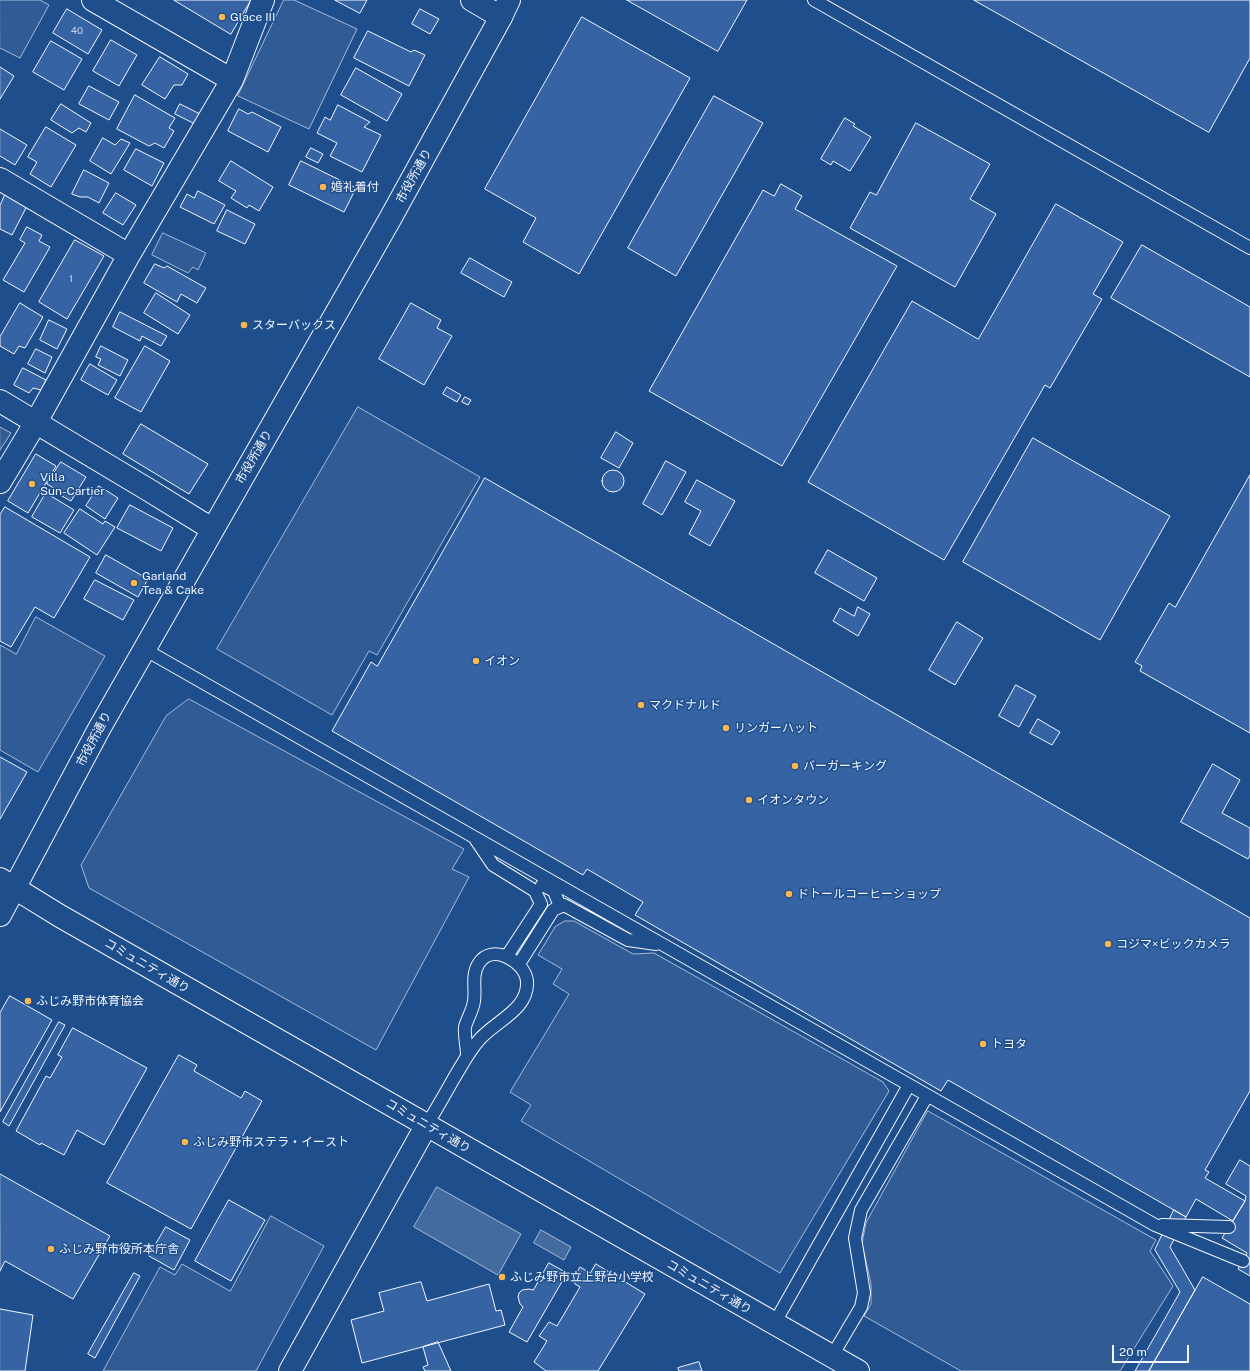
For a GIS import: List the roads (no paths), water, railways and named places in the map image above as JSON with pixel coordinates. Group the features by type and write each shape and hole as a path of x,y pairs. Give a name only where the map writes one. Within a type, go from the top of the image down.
{"street":[{"path":"93,0 232,80"},
{"path":"0,482 36,422 129,256 232,80 263,0"},
{"path":"472,0 505,8"},
{"name":"市役所通り","path":"0,915 7,883 99,729 390,219 505,8"},
{"path":"0,179 129,256"},
{"path":"0,401 212,530"},
{"name":"コミュニティ通り","path":"7,883 60,916 426,1126 858,1371"},
{"path":"290,1371 426,1126"}],"lane":[{"path":"814,0 1250,248"},
{"path":"144,649 1154,1225 1243,1261"},
{"path":"475,838 493,865 534,891 541,904 507,956"},
{"path":"499,852 522,874 554,891 560,907"},
{"path":"519,964 553,910 564,905 628,940 661,944"},
{"path":"426,1126 467,1055 479,1039 519,1006 525,994 527,980 519,964 507,956 496,954 488,956 479,962 474,974 474,1002 465,1028 467,1055"},
{"path":"774,1324 909,1086"},
{"path":"832,1356 862,1307 864,1293 855,1238 862,1210 927,1096"},
{"path":"1154,1225 1229,1227"}],"place":[{"name":"Glace III","path":"222,17"},
{"name":"婚礼着付","path":"323,187"},
{"name":"スターバックス","path":"244,325"},
{"name":"Villa Sun-Cartier","path":"32,484"},
{"name":"Garland Tea & Cake","path":"134,583"},
{"name":"イオン","path":"476,661"},
{"name":"マクドナルド","path":"641,705"},
{"name":"リンガーハット","path":"726,728"},
{"name":"バーガーキング","path":"795,766"},
{"name":"イオンタウン","path":"749,800"},
{"name":"ドトールコーヒーショップ","path":"789,894"},
{"name":"コジマ×ビックカメラ","path":"1108,944"},
{"name":"ふじみ野市体育協会","path":"28,1001"},
{"name":"トヨタ","path":"983,1044"},
{"name":"ふじみ野市ステラ・イースト","path":"185,1142"},
{"name":"ふじみ野市役所本庁舎","path":"51,1249"},
{"name":"ふじみ野市立上野台小学校","path":"502,1277"}]}
